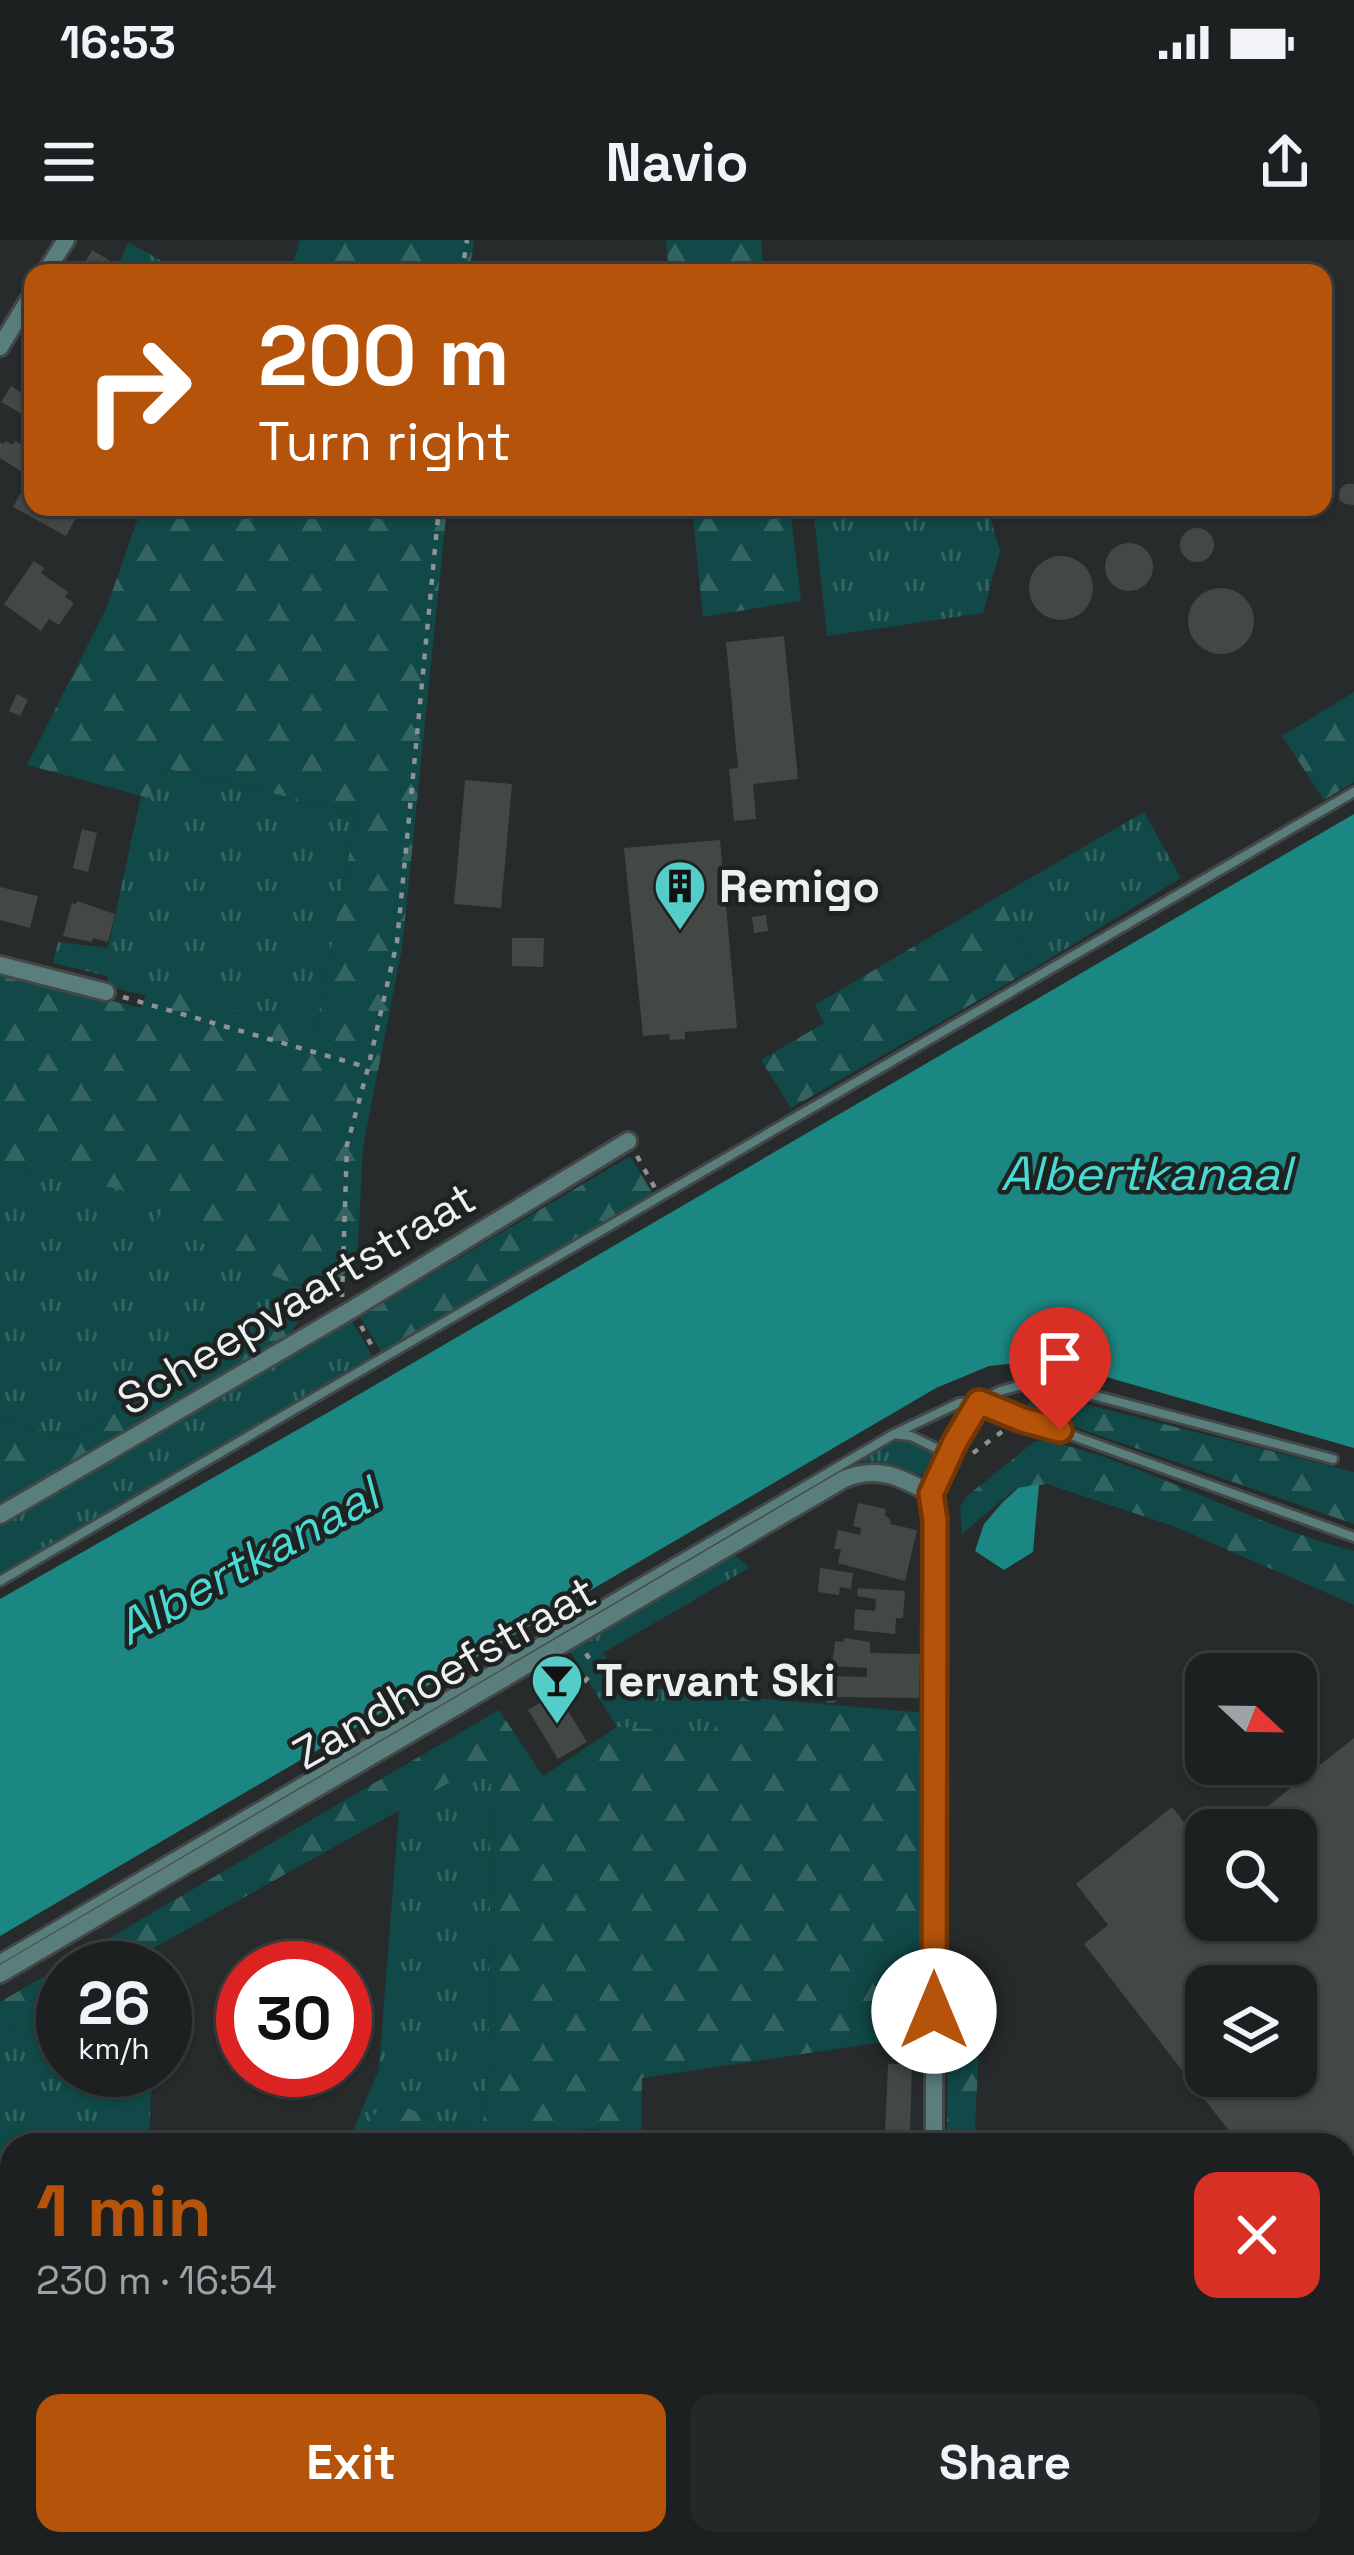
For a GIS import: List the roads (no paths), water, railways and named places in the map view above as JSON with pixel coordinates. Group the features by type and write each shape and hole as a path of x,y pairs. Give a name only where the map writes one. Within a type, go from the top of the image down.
{"street":[{"path":"0,347 24,308"},
{"path":"0,964 106,992"},
{"name":"Scheepvaartstraat","path":"0,1515 628,1141"},
{"path":"934,2133 935,1520 931,1494 979,1402"},
{"name":"Zandhoefstraat","path":"0,1974 844,1479 860,1472 889,1473 931,1494"}],"lane":[{"path":"0,1581 1354,792"},
{"path":"979,1402 1022,1385 1070,1389 1333,1459"},
{"path":"0,1959 894,1434 959,1402 979,1402 1354,1537"},
{"path":"894,1434 911,1436 949,1455"}],"water":[{"name":"Albertkanaal","path":"1354,814 1354,1448 1047,1360 989,1366 936,1388 0,1936 0,1599"},
{"path":"1039,1484 1033,1552 1004,1570 975,1551 984,1524 1018,1488"}],"place":[{"name":"Remigo","path":"680,932"},
{"name":"Tervant Ski","path":"557,1726"}]}
